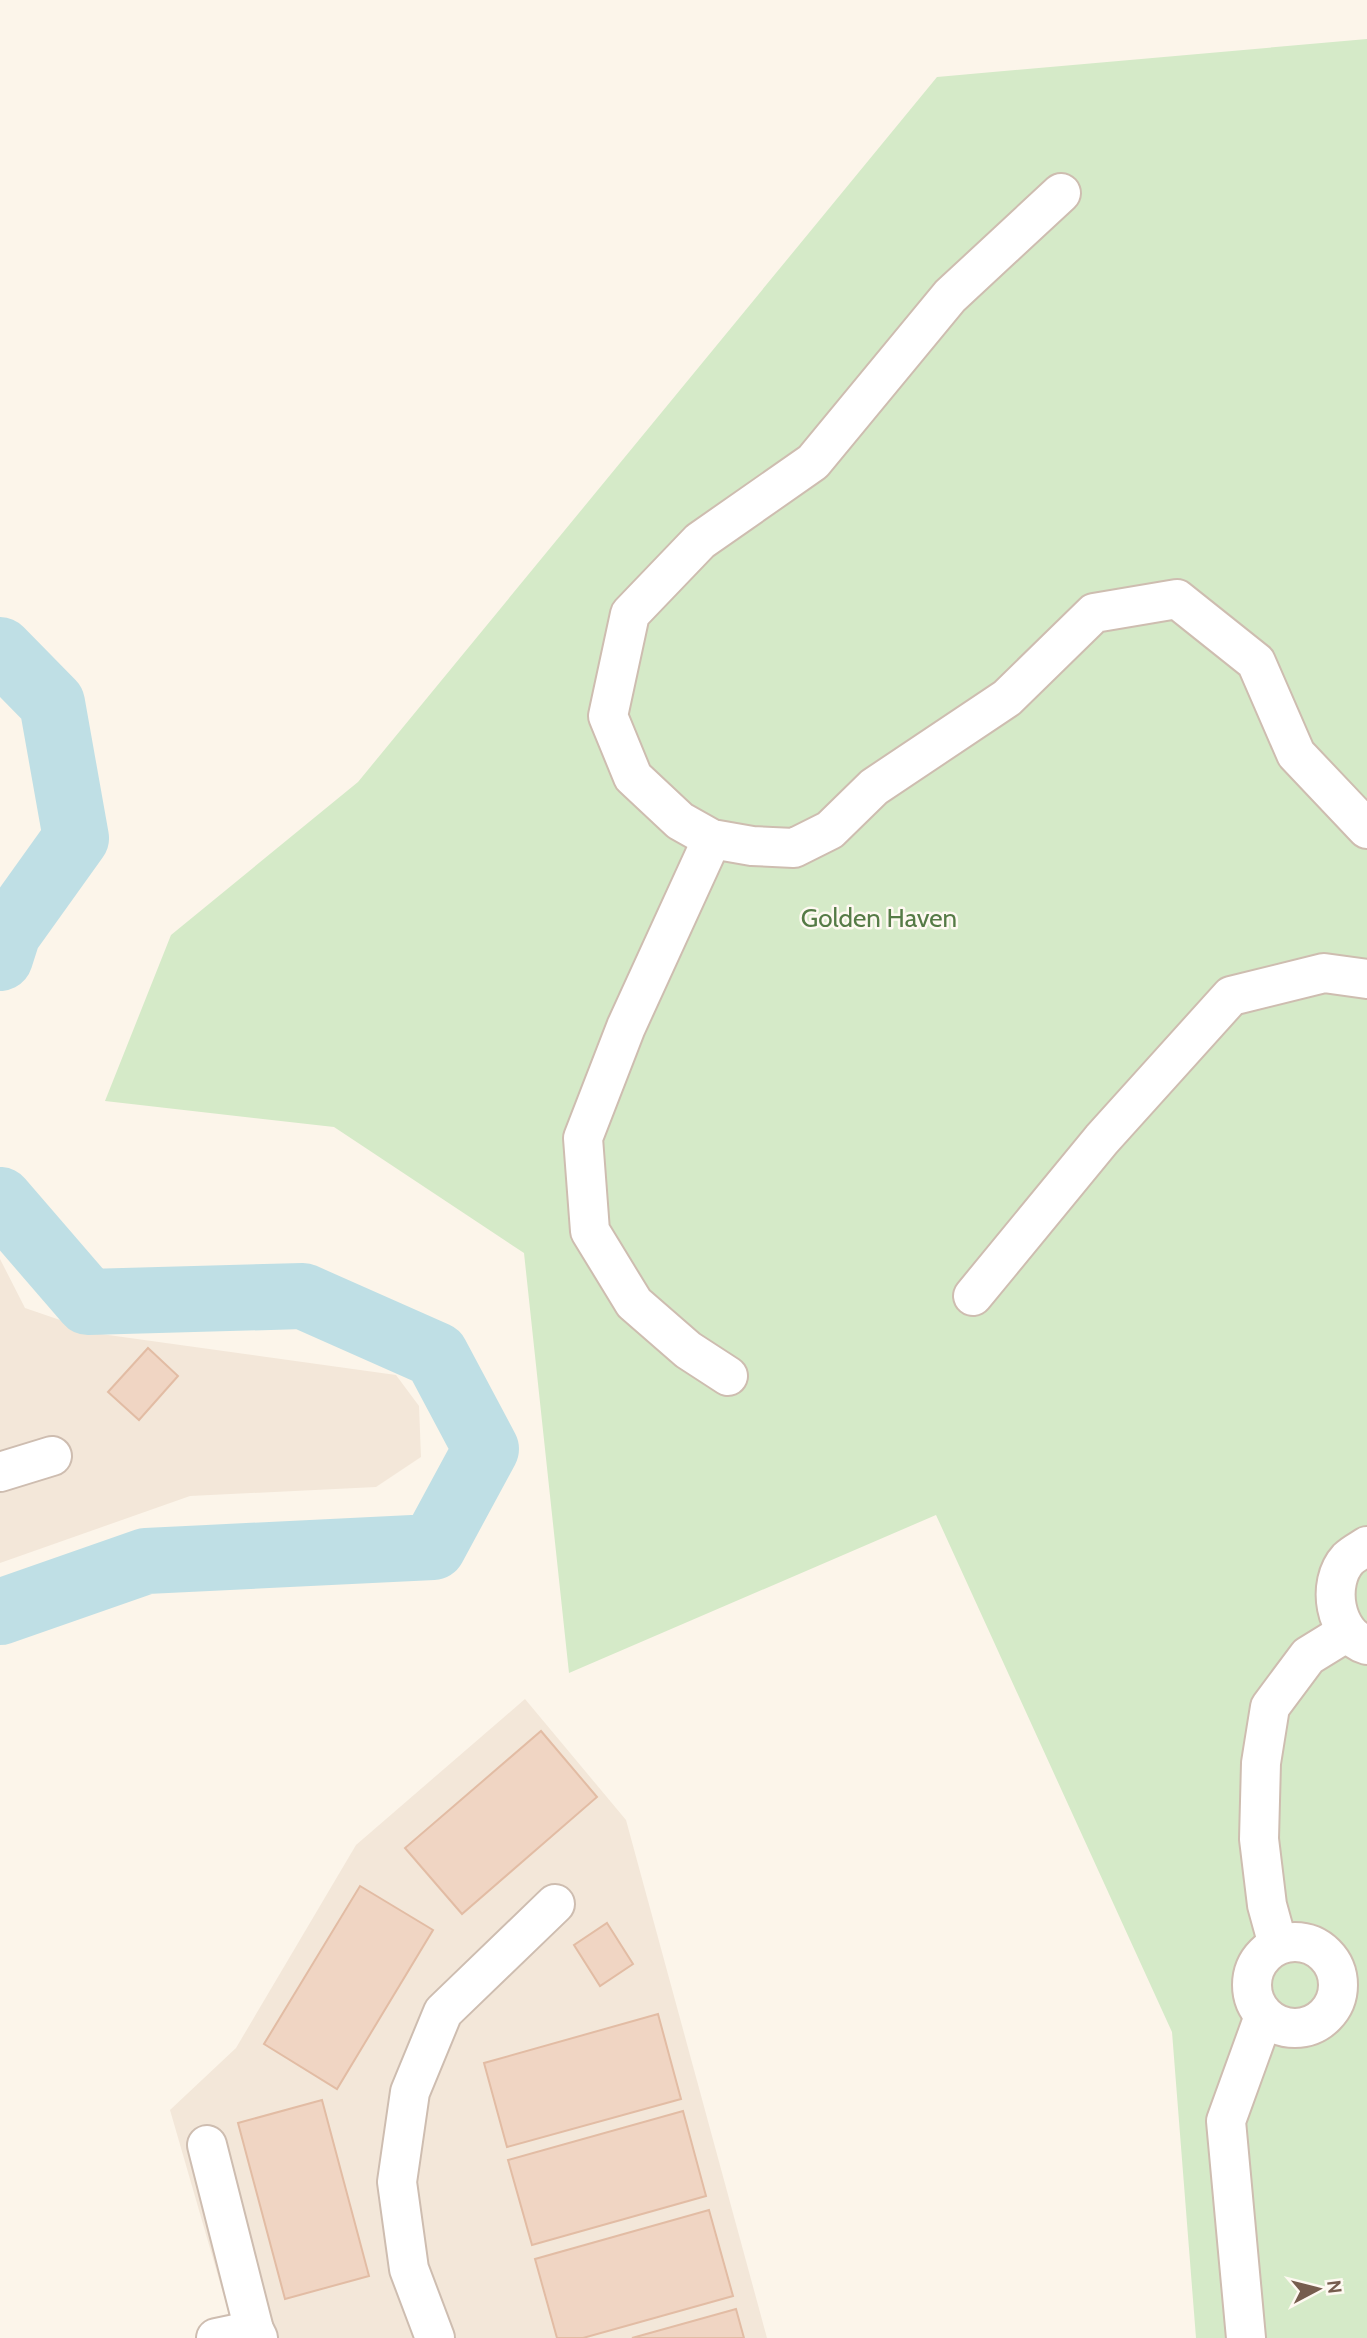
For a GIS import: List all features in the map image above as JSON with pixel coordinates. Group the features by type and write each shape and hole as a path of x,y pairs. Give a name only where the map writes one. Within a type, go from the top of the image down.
{"street":[{"path":"1061,193 950,296 813,462 700,541 630,614 608,716 633,777 680,821 712,839 752,846 794,848 830,830 874,787 1007,698 1094,613 1177,599 1256,662 1296,754 1367,829"},
{"path":"712,839 626,1027 583,1138 590,1231 634,1303 688,1350 728,1377"},
{"path":"973,1296 1102,1139 1231,996 1324,973 1367,979"},
{"path":"0,1472 52,1456"},
{"path":"1278,1945 1267,1905 1259,1839 1261,1763 1270,1707 1308,1656 1357,1639 1339,1619 1335,1588 1348,1559 1367,1546"},
{"path":"435,2338 408,2269 397,2182 410,2092 443,2012 555,1904"},
{"path":"1303,1942 1326,1954 1338,1977 1336,2001 1321,2021 1297,2029 1273,2024 1256,2006 1252,1982 1259,1959 1278,1945 1303,1942"},
{"path":"1246,2338 1226,2121 1264,2016"},
{"path":"207,2145 256,2334 216,2338"}],"shaded area":[{"path":"0,1259 25,1308 101,1334 396,1375 419,1406 421,1457 376,1487 190,1496 0,1563"},
{"path":"525,1699 626,1820 767,2338 236,2338 170,2110 236,2048 356,1845"}],"green space":[{"name":"Golden Haven","path":"1367,39 1367,2338 1196,2338 1172,2032 936,1515 569,1673 524,1253 334,1127 105,1101 171,935 358,782 937,77"}],"building":[{"path":"148,1348 178,1376 139,1420 108,1392"},
{"path":"541,1731 597,1797 462,1914 405,1848"},
{"path":"360,1886 433,1930 337,2089 264,2044"},
{"path":"607,1923 633,1964 600,1986 574,1945"},
{"path":"658,2014 681,2099 507,2147 484,2063"},
{"path":"322,2100 369,2276 285,2299 238,2123"},
{"path":"683,2111 706,2196 532,2245 508,2160"},
{"path":"709,2210 733,2296 583,2338 557,2338 535,2259"},
{"path":"736,2309 744,2338 632,2338"}],"waterway":[{"path":"0,650 52,703 76,838 8,933 0,958"},
{"path":"0,1200 88,1302 303,1296 436,1355 486,1449 433,1547 146,1561 0,1612"}]}
